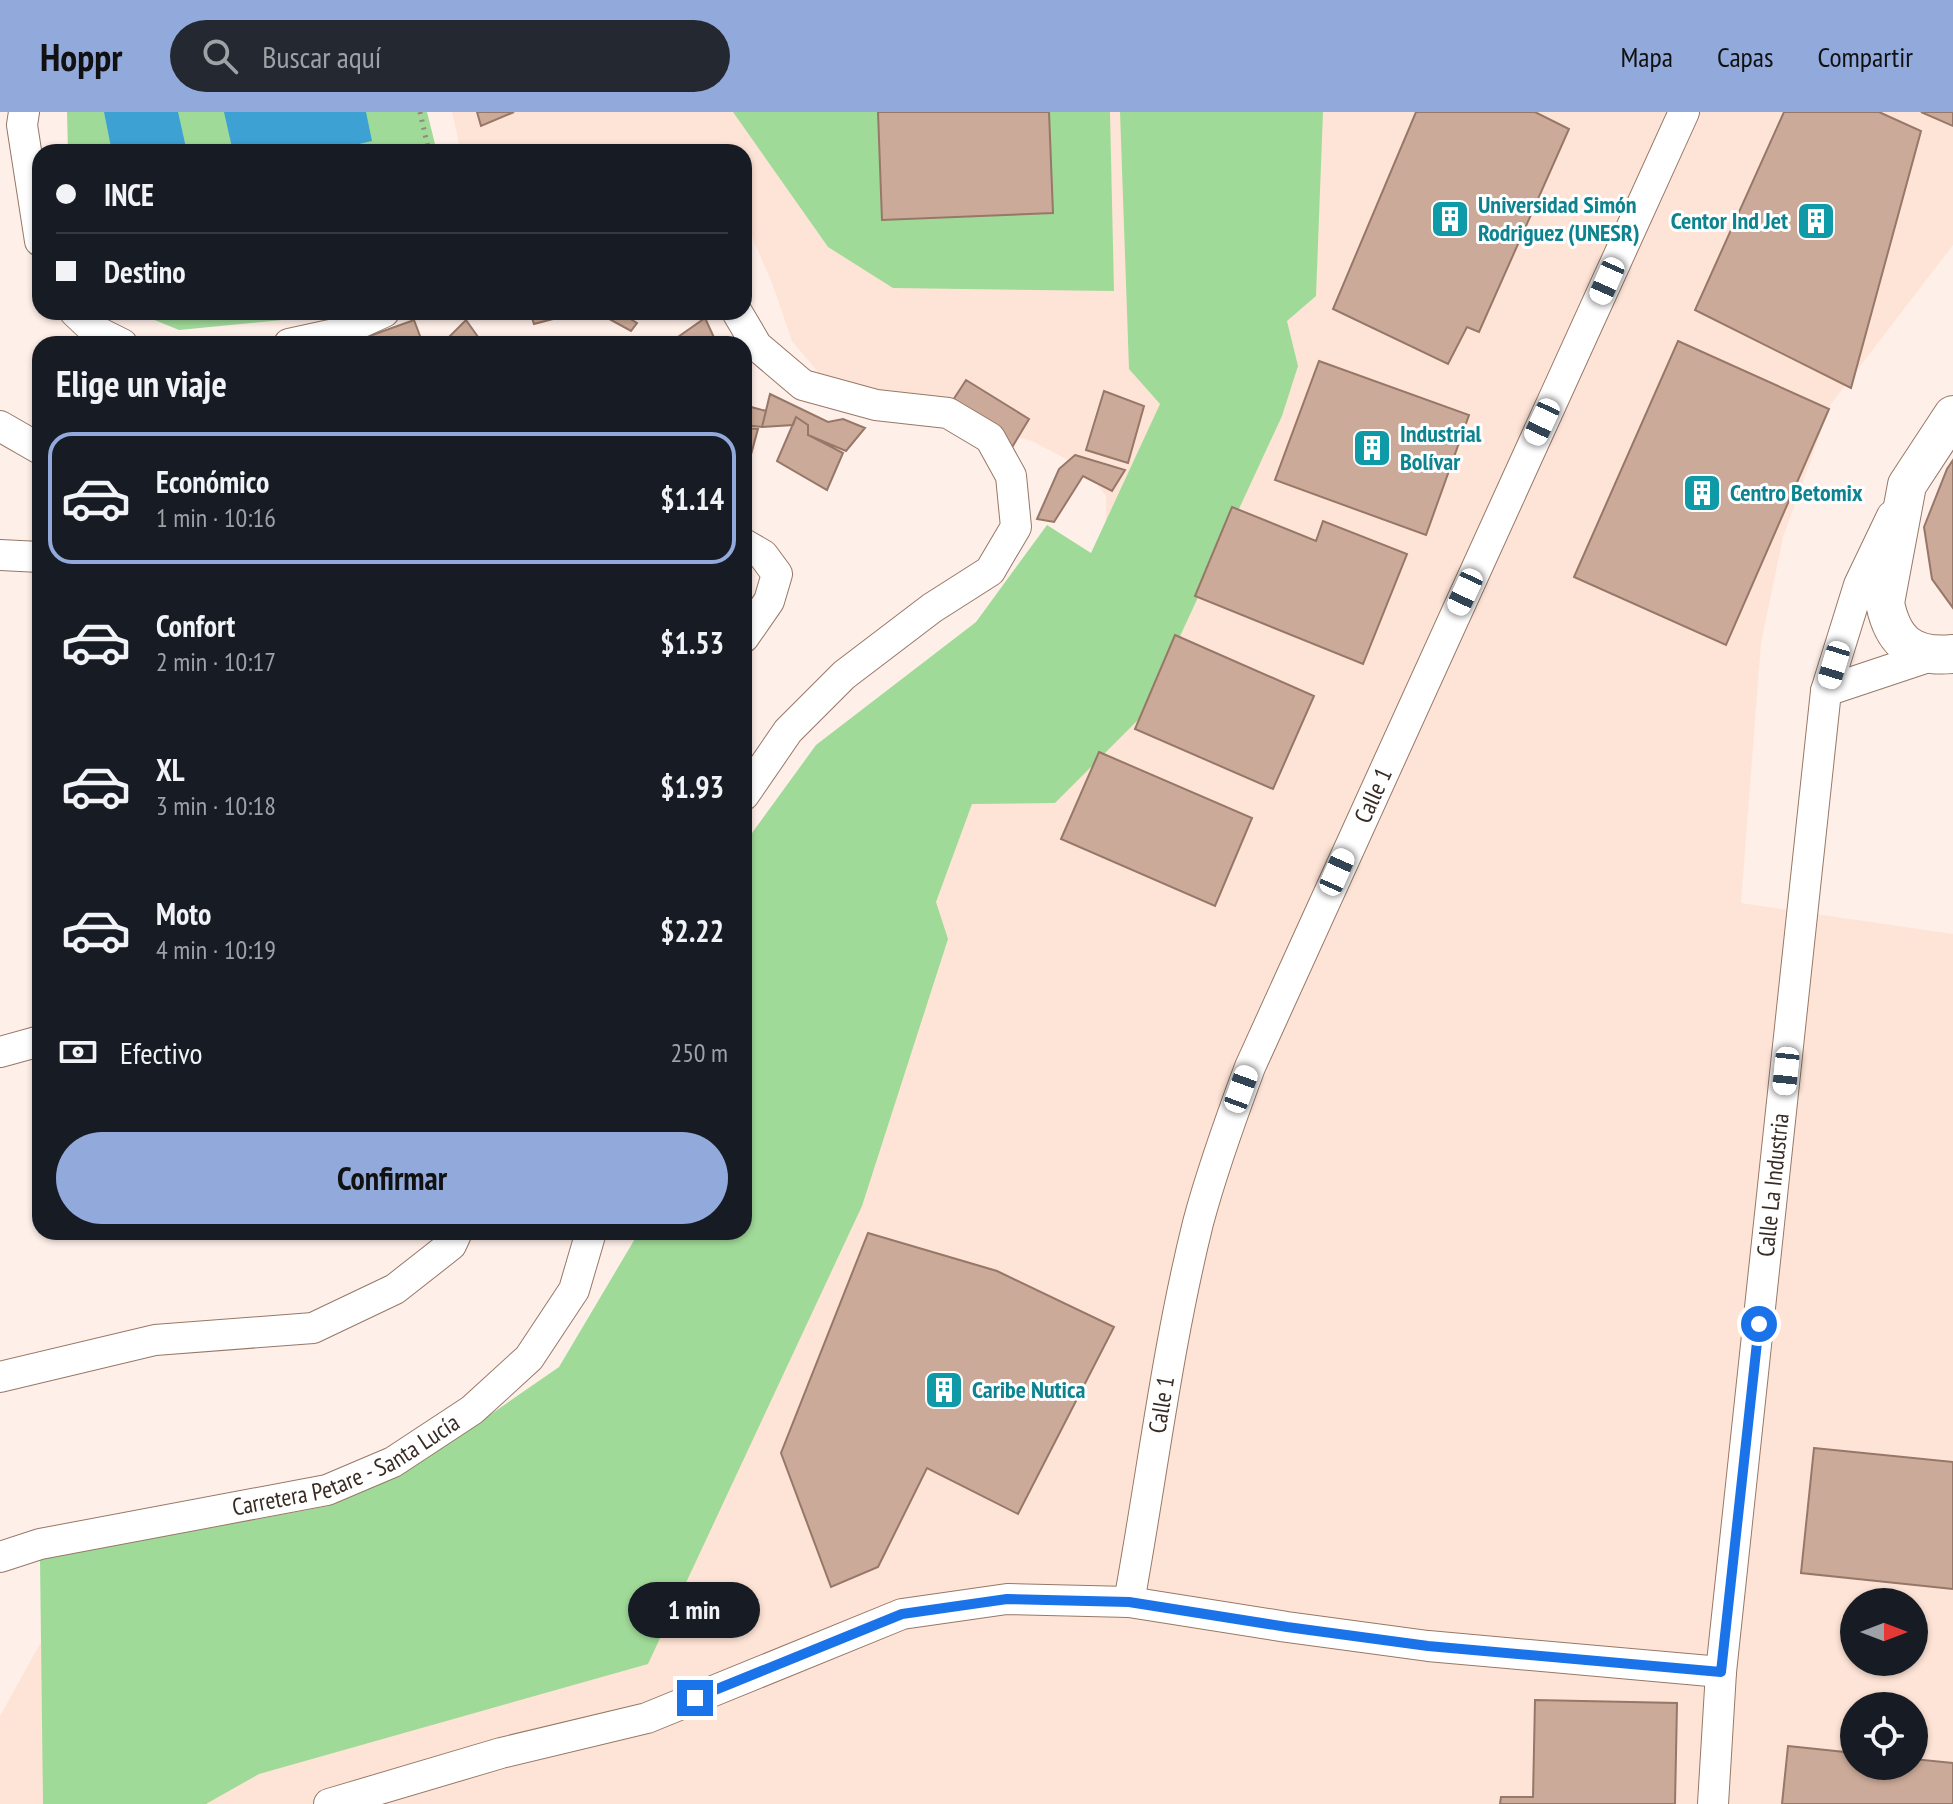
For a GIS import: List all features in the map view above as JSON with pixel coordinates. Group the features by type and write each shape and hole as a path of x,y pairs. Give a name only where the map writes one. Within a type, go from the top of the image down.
{"street":[{"path":"24,112 22,125 32,189"},
{"name":"Calle 1","path":"1129,1602 1169,1359 1198,1223 1250,1067 1684,112"},
{"path":"83,320 106,336"},
{"path":"326,336 366,320"},
{"path":"752,338 757,346 803,385 876,405 948,413 990,438 1011,476 1016,527 990,571 932,608 844,675 810,708 788,731 752,783"},
{"name":"Calle La Industria","path":"1713,1804 1721,1672 1826,691 1859,585 1907,485 1953,415"},
{"path":"0,426 32,444"},
{"name":"Calle La Industria","path":"1907,485 1885,603 1889,621 1910,648 1942,655"},
{"path":"752,549 763,555 777,574 769,601 752,625"},
{"path":"0,555 32,557"},
{"path":"1826,691 1942,655"},
{"path":"0,1052 32,1043"},
{"path":"0,1377 155,1340 313,1328 395,1289 453,1240"},
{"name":"Carretera Petare - Santa Lucía","path":"0,1557 40,1544 327,1490 393,1462 472,1410 529,1358 574,1290 589,1240"},
{"path":"329,1804 501,1753 647,1718 902,1614 1007,1599 1129,1602 1428,1646 1721,1672"}],"path":[{"path":"420,112 427,144"}],"shaded area":[{"path":"452,112 1953,112 1953,245 1831,404 1783,537 1761,643 1741,903 1953,934 1953,1804 0,1804 0,1716 84,1564 311,1503 491,1470 668,1240 752,1240 752,1217 1106,535 1106,496 1085,469 1032,441 823,378 792,341 752,237 752,144 459,144"}],"green space":[{"path":"67,112 427,112 435,144 68,144"},
{"path":"733,112 1110,112 1114,291 893,288 828,247"},
{"path":"1120,112 1323,112 1316,296 1287,321 1298,366 1282,416 1144,714 1055,803 972,804 936,902 948,939 862,1206 648,1664 259,1774 206,1804 43,1804 40,1559 329,1506 426,1459 559,1367 634,1240 752,1240 752,833 816,745 976,622 1047,525 1091,553 1160,404 1129,369"},
{"path":"155,320 282,320 179,330"}],"water":[{"path":"104,112 178,112 185,144 110,144"},
{"path":"224,112 366,112 372,141 359,144 231,144"}],"building":[{"path":"477,112 514,112 481,126"},
{"path":"878,112 1049,112 1053,213 882,220"},
{"name":"Universidad Simón Rodriguez (UNESR)","path":"1416,112 1535,112 1569,129 1479,332 1467,327 1448,364 1333,309"},
{"name":"Centor Ind Jet","path":"1784,112 1879,112 1921,131 1851,388 1695,310"},
{"path":"1921,112 1953,112 1953,126"},
{"path":"414,320 420,336 369,336"},
{"path":"466,320 477,336 450,336"},
{"path":"611,320 632,320 637,323 631,331"},
{"path":"706,320 713,336 679,336"},
{"name":"Centro Betomix","path":"1678,341 1829,409 1726,645 1574,577"},
{"name":"Industrial Bolívar","path":"1319,361 1469,415 1426,535 1275,480"},
{"path":"966,380 1029,419 1008,454 944,414"},
{"path":"1104,391 1144,406 1128,463 1086,450"},
{"path":"770,394 828,422 843,419 865,428 846,451 808,435 808,425 796,417 793,425 762,427"},
{"path":"752,407 766,411 762,427 752,426"},
{"path":"796,417 808,425 808,435 843,453 827,490 777,461"},
{"path":"752,429 758,429 752,451"},
{"path":"1075,455 1125,470 1112,491 1083,476 1054,522 1037,519 1059,469"},
{"path":"1953,460 1953,608 1932,579 1924,527"},
{"path":"1232,507 1316,541 1323,521 1407,554 1363,664 1195,596"},
{"path":"1175,635 1314,696 1273,789 1135,729"},
{"path":"1099,752 1252,818 1215,906 1061,839"},
{"name":"Caribe Nutica","path":"868,1233 997,1271 1114,1327 1018,1514 927,1468 878,1567 831,1587 781,1453"},
{"path":"1814,1448 1953,1462 1953,1589 1801,1573"},
{"path":"1535,1700 1677,1703 1675,1804 1500,1804 1501,1797 1533,1797"},
{"path":"1788,1746 1840,1752 1840,1780 1928,1780 1928,1760 1953,1763 1953,1804 1782,1804"}],"place":[{"name":"Universidad Simón Rodriguez (UNESR)","path":"1450,219"},
{"name":"Centor Ind Jet","path":"1816,221"},
{"name":"Industrial Bolívar","path":"1372,448"},
{"name":"Centro Betomix","path":"1702,493"},
{"name":"Caribe Nutica","path":"944,1390"}],"route":[{"path":"695,1698 902,1614 1007,1599 1129,1602 1428,1646 1721,1672 1759,1324"}]}
